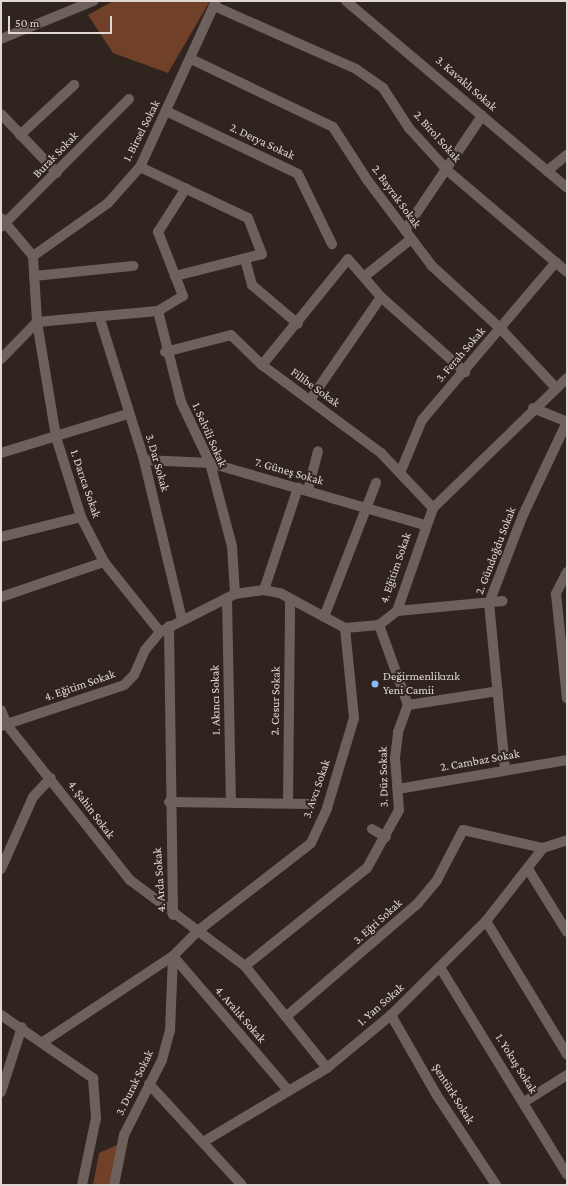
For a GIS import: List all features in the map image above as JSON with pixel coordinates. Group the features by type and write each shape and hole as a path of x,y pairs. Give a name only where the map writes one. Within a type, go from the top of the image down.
{"street":[{"path":"1,39 93,1"},
{"name":"3. Kavaklı Sokak","path":"346,1 373,20 482,116 567,188"},
{"name":"1. Birsel Sokak","path":"33,256 108,203 140,167 215,4"},
{"name":"2. Birol Sokak","path":"215,4 367,77 383,88 409,128 448,171 567,272"},
{"name":"2. Bayrak Sokak","path":"191,59 333,127 408,235 432,266 501,330 556,388"},
{"path":"20,135 74,85"},
{"name":"Burak Sokak","path":"3,223 56,173 129,99"},
{"name":"2. Derya Sokak","path":"166,111 298,174 332,244"},
{"path":"1,114 56,173"},
{"path":"365,276 408,235 482,116"},
{"path":"547,171 567,155"},
{"path":"140,167 248,218 262,254 175,276"},
{"path":"1,359 37,322 158,311 183,296 158,232 186,188"},
{"path":"3,223 33,256 37,322"},
{"path":"245,259 252,285 298,324"},
{"path":"262,365 298,324 348,259 365,276 381,297 465,372"},
{"name":"3. Ferah Sokak","path":"400,473 422,420 501,330 556,262"},
{"path":"34,276 133,266"},
{"path":"310,400 381,297"},
{"name":"1. Selvili Sokak","path":"158,311 165,352 181,402 210,463 232,546 231,596"},
{"name":"3. Dar Sokak","path":"99,316 128,414 144,460 182,620"},
{"name":"1. Darıca Sokak","path":"37,322 56,437 81,517 104,562 164,629"},
{"name":"Filibe Sokak","path":"165,352 231,335 262,365 381,453 433,508"},
{"name":"4. Eğitim Sokak","path":"380,625 396,611 425,525 433,508 533,408 567,378"},
{"path":"533,408 567,422"},
{"path":"1,453 128,414"},
{"name":"2. Gündoğdu Sokak","path":"505,769 489,602 523,514 567,422"},
{"path":"264,590 318,451"},
{"name":"7. Güneş Sokak","path":"144,460 210,463 425,525"},
{"path":"324,617 368,509 376,482"},
{"path":"1,538 81,517"},
{"path":"1,598 104,562"},
{"path":"567,572 561,594 567,698"},
{"name":"4. Eğitim Sokak","path":"4,726 124,685 134,675 145,650 164,629 231,596 264,590 290,599 344,628"},
{"name":"1. Akıncı Sokak","path":"231,596 232,802"},
{"name":"2. Cesur Sokak","path":"288,803 290,599"},
{"path":"396,611 503,601"},
{"path":"344,628 380,625 408,705 498,691"},
{"name":"3. Avcı Sokak","path":"199,930 311,843 327,808 354,718 344,628"},
{"name":"4. Arda Sokak","path":"164,629 173,916 199,930 245,966 288,1015 327,1068"},
{"name":"3. Düz Sokak","path":"245,966 367,868 386,837 399,810 398,732 408,705"},
{"name":"4. Şahin Sokak","path":"1,710 4,726 50,778 130,880 173,916"},
{"name":"2. Cambaz Sokak","path":"398,789 505,769 567,760"},
{"path":"1,870 33,797 50,778"},
{"path":"169,802 312,804"},
{"path":"372,829 386,837"},
{"name":"3. Eğri Sokak","path":"288,1015 418,904 437,880 463,830 543,848"},
{"path":"543,848 567,840"},
{"name":"1. Yan Sokak","path":"203,1142 327,1068 391,1015 441,969 486,921 543,848"},
{"path":"528,869 567,932"},
{"path":"486,921 567,1054"},
{"path":"43,1042 173,956 199,930"},
{"name":"3. Durak Sokak","path":"114,1185 124,1135 162,1060 170,1032 173,956"},
{"name":"4. Aralık Sokak","path":"173,956 288,1090"},
{"name":"1. Yokuş Sokak","path":"441,969 524,1102 567,1175"},
{"path":"1,1015 22,1027 93,1078 96,1118 82,1185"},
{"name":"Şentürk Sokak","path":"391,1015 436,1094 496,1185"},
{"path":"1,1092 22,1027"},
{"path":"524,1102 567,1074"},
{"path":"149,1084 242,1185"}],"shaded area":[{"path":"113,1 210,1 168,73 113,53 88,15"},
{"path":"117,1145 109,1185 93,1185 99,1153"}],"place":[{"name":"Değirmenlikızık Yeni Camii","path":"375,684"}]}
